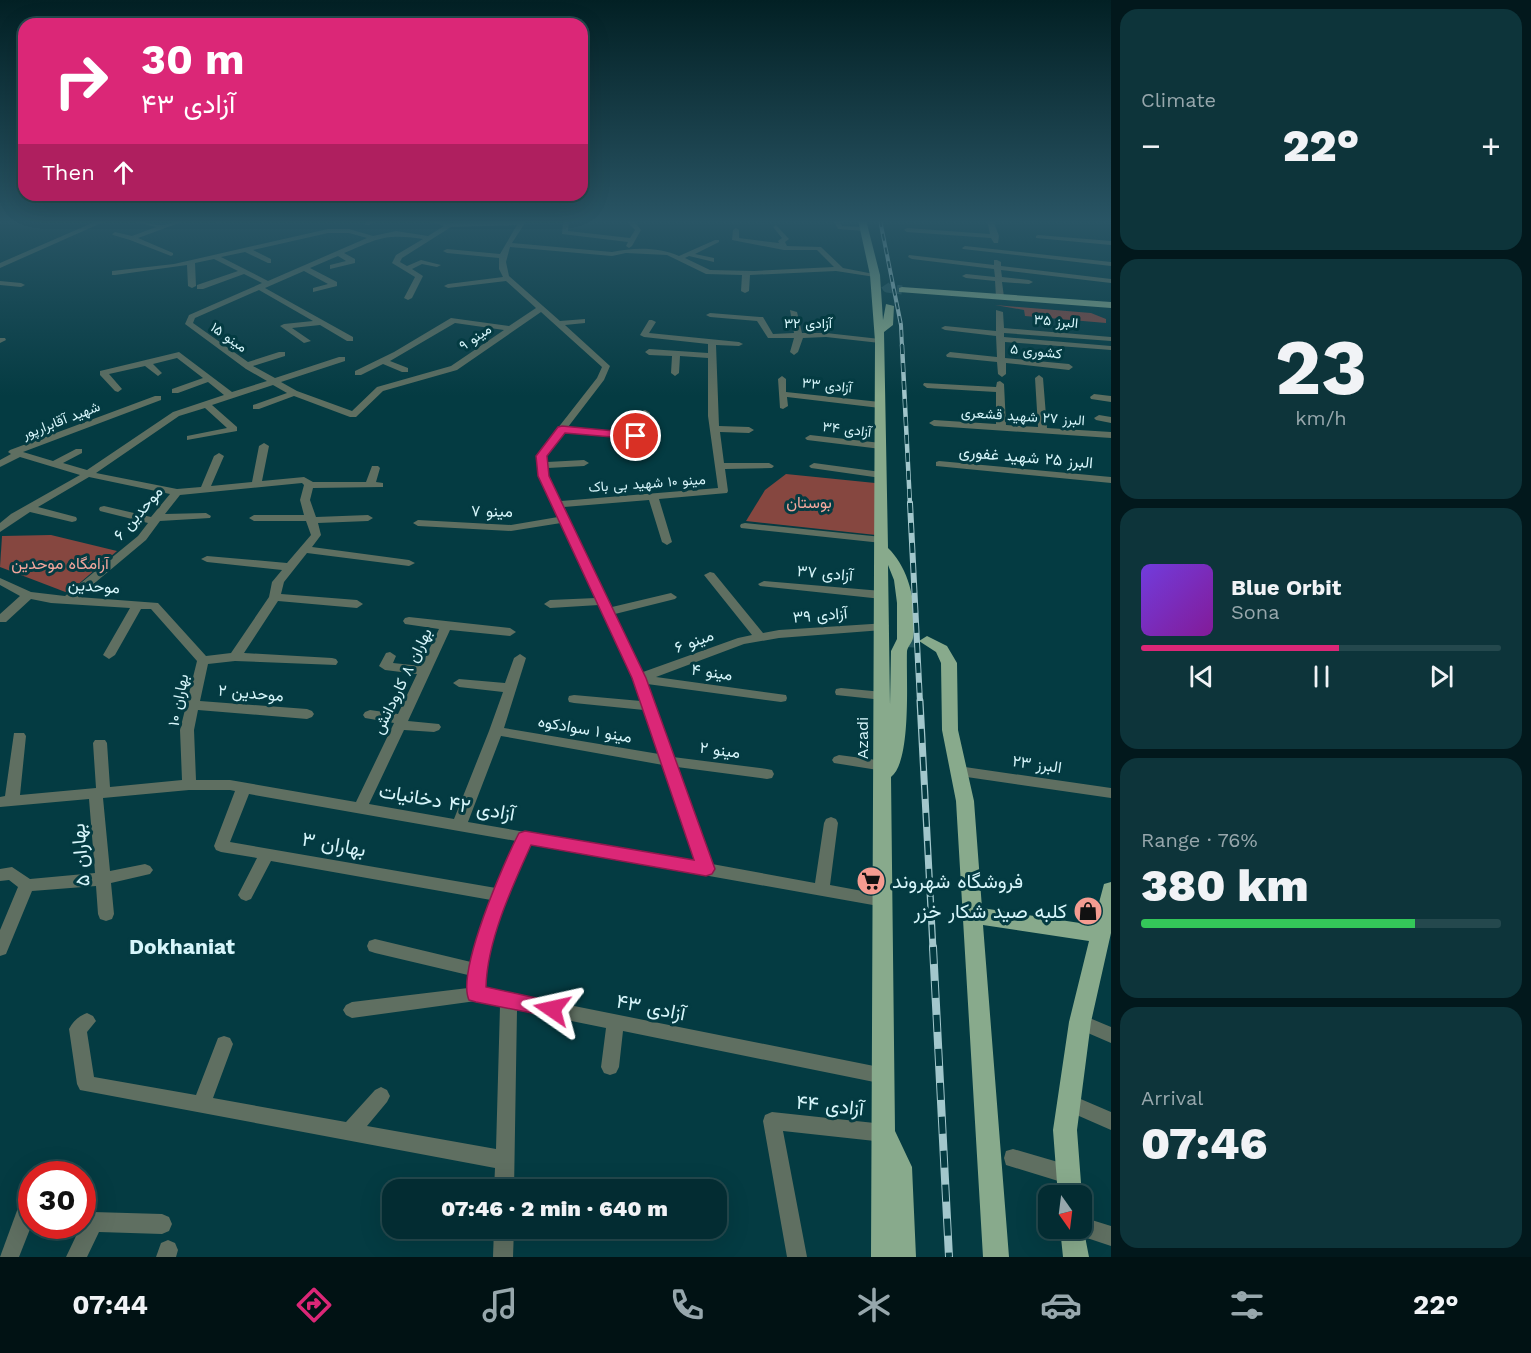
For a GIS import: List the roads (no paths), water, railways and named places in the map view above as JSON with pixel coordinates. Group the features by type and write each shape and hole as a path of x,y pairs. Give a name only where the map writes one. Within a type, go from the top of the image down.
{"main road":[{"name":"Azadi","path":"880,280 884,773 884,1257"},
{"path":"902,294 1000,297 1106,309"},
{"path":"936,295 1106,309"},
{"path":"880,336 888,325 889,306"},
{"path":"882,545 900,574 905,640 900,645 899,651 897,745 884,773"},
{"path":"927,641 942,649 949,663 950,730 965,801 996,1257"},
{"path":"1069,1185 1065,1130 1080,1022 1105,936 1111,890"},
{"path":"972,915 1105,936"},
{"path":"884,1133 900,1167 903,1257"},
{"path":"1074,1239 1076,1257"}],"street":[{"path":"194,279 196,286 221,279"},
{"path":"257,279 268,284"},
{"name":"مینو ۱۵","path":"280,279 192,317 189,324 247,365 294,393"},
{"path":"316,290 334,284 324,279"},
{"path":"408,298 418,279"},
{"path":"448,286 507,279 606,366 601,378 542,456 544,476 639,678 706,869"},
{"path":"745,291 746,279"},
{"path":"875,279 880,280"},
{"path":"994,279 1029,282"},
{"path":"998,279 1000,297"},
{"path":"1091,279 1111,281"},
{"path":"0,283 21,285"},
{"path":"260,288 350,339"},
{"name":"مینو ۹","path":"294,393 352,415 380,389 454,368 541,308"},
{"path":"793,312 799,336 794,352"},
{"path":"999,312 1001,428"},
{"name":"آزادی ۳۲","path":"710,315 760,319 771,336 880,336"},
{"path":"358,373 454,320 512,329"},
{"path":"558,324 582,321"},
{"path":"652,322 644,335 740,344"},
{"path":"307,341 284,326 322,323"},
{"path":"945,328 1111,348"},
{"path":"688,340 695,330"},
{"name":"البرز ۳۵","path":"999,334 1111,339"},
{"name":"مینو ۱۰ شهید بی باک","path":"557,504 723,491 715,429 712,342"},
{"path":"649,352 712,356"},
{"path":"247,365 282,354"},
{"path":"675,373 676,354"},
{"path":"118,389 103,373 178,355 231,396"},
{"name":"کشوری ۵","path":"950,355 1069,368"},
{"path":"0,529 28,508 88,474 176,414 342,359"},
{"path":"383,361 405,370"},
{"path":"147,363 158,373"},
{"path":"1039,378 1043,431"},
{"path":"782,379 782,394"},
{"path":"175,391 210,380"},
{"path":"927,385 1000,390"},
{"path":"256,407 294,393"},
{"name":"آزادی ۳۳","path":"783,406 782,394 880,405"},
{"path":"1094,397 1111,399"},
{"name":"شهید آقابرارپور","path":"158,398 13,452 88,474 177,492 304,480 309,485 374,485 375,468"},
{"path":"190,438 234,429 206,404"},
{"path":"562,429 636,436 645,413"},
{"path":"1099,418 1111,420"},
{"name":"البرز ۲۷ شهید قشعری","path":"934,423 1111,435"},
{"path":"715,429 749,430"},
{"name":"آزادی ۳۴","path":"810,438 881,447"},
{"path":"256,485 264,446"},
{"path":"54,464 79,452"},
{"path":"0,464 19,454"},
{"path":"205,489 219,456"},
{"path":"543,465 584,463"},
{"name":"البرز ۲۵ شهید غفوری","path":"939,464 1111,480"},
{"path":"720,466 769,466"},
{"path":"814,466 881,475"},
{"path":"235,657 275,597 278,582 316,535 305,500 309,485"},
{"name":"موحدین ۶","path":"68,600 142,538 177,492"},
{"path":"653,496 667,542"},
{"path":"28,508 72,519"},
{"path":"104,509 154,520 206,516"},
{"path":"254,518 369,518"},
{"name":"مینو ۷","path":"418,523 511,528 564,519"},
{"path":"745,526 882,545"},
{"path":"304,549 409,563"},
{"path":"207,560 289,567"},
{"path":"710,575 761,638"},
{"name":"موحدین","path":"0,581 28,595 154,606"},
{"name":"آزادی ۳۷","path":"764,584 882,595"},
{"path":"2,619 28,595"},
{"path":"275,597 357,604"},
{"path":"550,604 605,607 671,597"},
{"path":"109,654 137,605"},
{"name":"بهاران ۱۰","path":"154,606 203,660 187,730 189,785"},
{"path":"409,621 446,626"},
{"name":"بهاران ۸ کارودانش","path":"360,808 446,626 510,632"},
{"name":"آزادی ۳۹","path":"761,638 883,626"},
{"name":"مینو ۶","path":"639,678 742,641 761,638"},
{"path":"390,656 385,666 425,671"},
{"path":"203,660 235,657 332,662"},
{"path":"459,826 496,731 520,658"},
{"name":"مینو ۴","path":"639,678 781,698"},
{"path":"459,683 509,688"},
{"path":"840,692 883,696"},
{"path":"574,699 649,706"},
{"name":"موحدین ۲","path":"193,705 307,714"},
{"path":"370,715 434,727"},
{"name":"مینو ۱ سوادکوه","path":"496,731 668,761"},
{"path":"6,801 19,736"},
{"name":"بهاران ۵","path":"100,743 106,914"},
{"path":"839,760 884,773"},
{"name":"مینو ۲","path":"668,761 767,774"},
{"name":"البرز ۲۳","path":"958,771 1111,793"},
{"name":"آزادی ۴۲ دخانیات","path":"6,801 189,785 244,787 884,901"},
{"name":"بهاران ۳","path":"244,787 221,846 500,895"},
{"path":"822,890 831,823"},
{"path":"476,994 477,970 500,895 525,837"},
{"path":"246,895 267,854"},
{"path":"0,875 12,873 27,885 104,879 145,870"},
{"path":"0,949 3,933 27,885"},
{"path":"375,946 477,970"},
{"name":"آزادی ۴۳","path":"352,1010 476,994 884,1076"},
{"path":"504,1179 509,1000"},
{"path":"87,1021 78,1029 86,1084 504,1160"},
{"path":"610,1067 616,1022"},
{"path":"1080,1022 1111,1035"},
{"path":"202,1105 224,1044"},
{"path":"350,1132 381,1096"},
{"path":"1069,1103 1111,1120"},
{"name":"آزادی ۴۴","path":"797,1257 772,1121 884,1133"},
{"path":"1013,1158 1069,1185"},
{"path":"76,1257 93,1222 162,1224"},
{"path":"1092,1230 1111,1236"},
{"path":"9,1257 18,1233"},
{"path":"503,1257 504,1239"}],"tunnel":[{"path":"885,285 887,288 902,290"},
{"path":"905,640 927,641"}],"railway":[{"path":"892,279 901,325 902,347"},
{"path":"902,345 910,505"},
{"path":"910,503 920,702"},
{"path":"920,701 933,949"},
{"path":"933,947 949,1257"}],"place":[{"name":"فروشگاه شهروند","path":"871,881"},
{"name":"کلبه صید شکار خزر","path":"1088,911"}],"district":[{"name":"Dokhaniat","path":"182,946"}],"park label":[{"name":"بوستان","path":"809,502"},
{"name":"آرامگاه موحدین","path":"60,563"}]}
